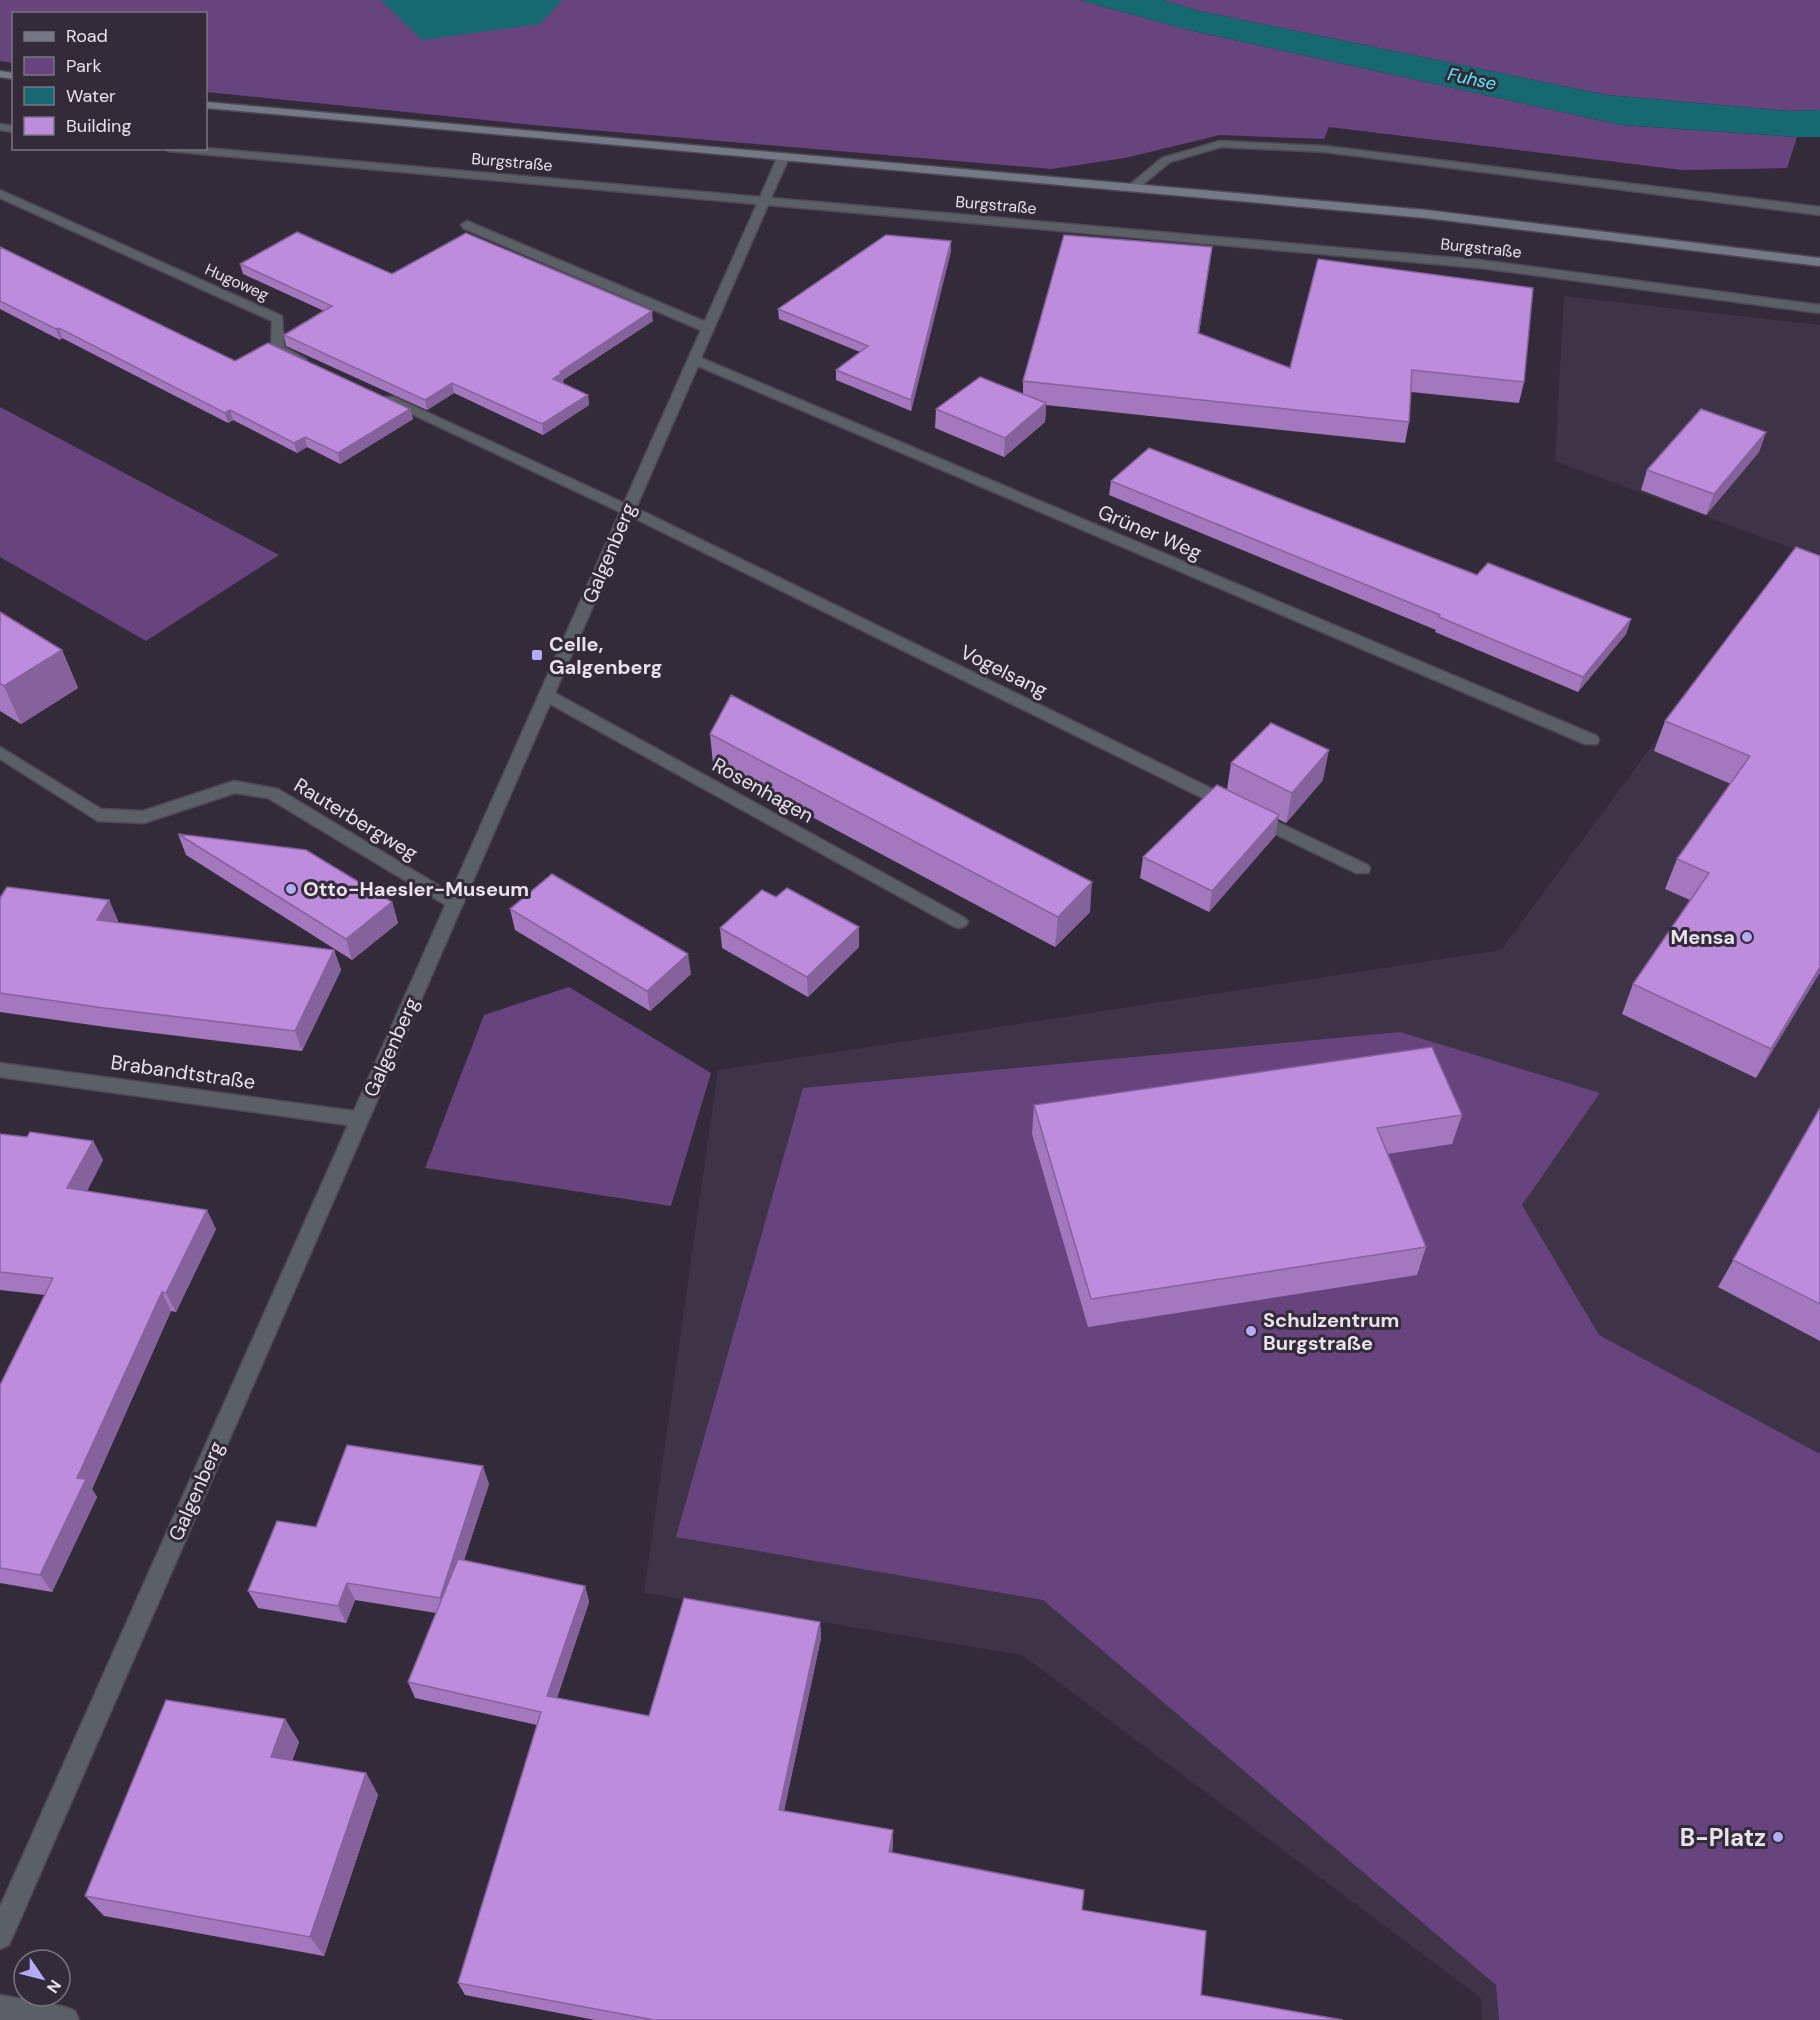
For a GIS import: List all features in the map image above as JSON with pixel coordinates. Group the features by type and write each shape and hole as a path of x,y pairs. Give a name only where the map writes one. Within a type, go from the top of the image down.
{"street":[{"name":"Burgstraße","path":"207,105 1426,214 1820,262"},
{"path":"1133,187 1166,160 1220,144 1325,149 1820,211"},
{"name":"Burgstraße","path":"190,150 1480,264 1820,309"},
{"name":"Galgenberg","path":"2,1925 783,158"},
{"name":"Hugoweg","path":"0,194 278,319 278,349 308,363"},
{"path":"467,225 708,328"},
{"name":"Grüner Weg","path":"694,360 1591,740"},
{"path":"379,396 628,510"},
{"name":"Vogelsang","path":"628,510 1362,869"},
{"name":"Rosenhagen","path":"546,695 959,922"},
{"name":"Rauterbergweg","path":"0,752 98,815 144,817 234,787 272,793 455,903"},
{"name":"Brabandtstraße","path":"0,1070 359,1119"},
{"path":"0,2008 66,2020"}],"shaded area":[{"name":"Schulzentrum Burgstraße","path":"1564,296 1820,325 1820,2020 1482,2020 1481,1998 1022,1655 644,1593 718,1070 1501,950 1797,550 1555,461"}],"green space":[{"path":"0,0 1079,0 1189,30 1621,125 1797,137 1787,168 1682,170 1329,127 1324,139 1220,135 1125,158 1051,169 544,126 207,92 207,12 12,12 12,63 0,61"},
{"path":"1162,0 1820,0 1820,110 1789,111 1607,95 1204,12"},
{"path":"0,407 279,555 146,641 0,557"},
{"path":"569,987 711,1073 671,1206 425,1168 484,1015"},
{"name":"Schulzentrum Burgstraße","path":"1400,1032 1600,1093 1522,1205 1599,1335 1820,1454 1820,2020 1499,2020 1496,1985 1043,1600 676,1537 803,1088"}],"water":[{"path":"381,0 562,0 540,24 422,40"},
{"name":"Fuhse","path":"1079,0 1162,0 1204,12 1607,95 1789,111 1820,110 1820,137 1621,125 1189,30"}],"building":[{"path":"297,232 392,274 466,233 652,311 560,372 562,373 553,379 588,395 542,424 452,383 425,400 284,335 332,306 240,264"},
{"path":"886,235 951,241 911,400 836,370 868,346 778,309"},
{"path":"1064,235 1212,247 1198,333 1290,368 1318,259 1533,288 1524,382 1412,370 1409,422 1023,381"},
{"path":"0,247 235,361 268,343 410,409 338,453 305,437 294,443 230,410 225,413 59,328 56,329 0,301"},
{"path":"980,377 1046,403 1005,438 936,409"},
{"path":"1701,409 1766,432 1714,494 1647,470"},
{"path":"1149,448 1477,575 1488,563 1631,619 1583,677 1439,617 1440,615 1111,481"},
{"path":"1796,547 1820,556 1820,967 1771,1049 1633,984 1709,873 1677,859 1750,756 1665,721"},
{"path":"0,612 62,650 4,686 0,683"},
{"path":"731,695 1092,882 1058,917 710,734"},
{"path":"1271,723 1329,750 1292,793 1231,763"},
{"path":"1217,785 1279,815 1212,891 1143,857"},
{"name":"Otto-Haesler-Museum","path":"178,834 306,850 392,902 346,939"},
{"path":"552,874 688,954 647,991 510,909"},
{"path":"7,887 109,900 97,920 334,950 295,1031 0,993 0,898"},
{"path":"787,888 859,927 807,977 720,928 762,890 776,897"},
{"path":"1432,1047 1462,1115 1377,1128 1426,1247 1091,1299 1034,1105"},
{"path":"1820,1108 1820,1304 1733,1260"},
{"path":"30,1132 93,1141 67,1188 207,1210 166,1293 162,1292 77,1478 86,1479 40,1575 0,1568 0,1385 53,1278 0,1272 0,1134 27,1137"},
{"path":"347,1445 483,1466 440,1598 347,1583 338,1606 248,1591 277,1521 316,1527"},
{"path":"458,1559 585,1586 547,1696 649,1716 684,1598 820,1622 779,1810 893,1830 889,1852 1084,1890 1082,1910 1206,1931 1201,1995 1343,2020 654,2020 458,1983 541,1712 408,1682"},
{"path":"166,1700 285,1719 271,1757 366,1773 310,1937 85,1896"}],"place":[{"name":"Celle, Galgenberg","path":"537,655"},
{"name":"Otto-Haesler-Museum","path":"291,889"},
{"name":"Mensa","path":"1747,937"},
{"name":"Schulzentrum Burgstraße","path":"1251,1331"},
{"name":"B-Platz","path":"1778,1837"}]}
